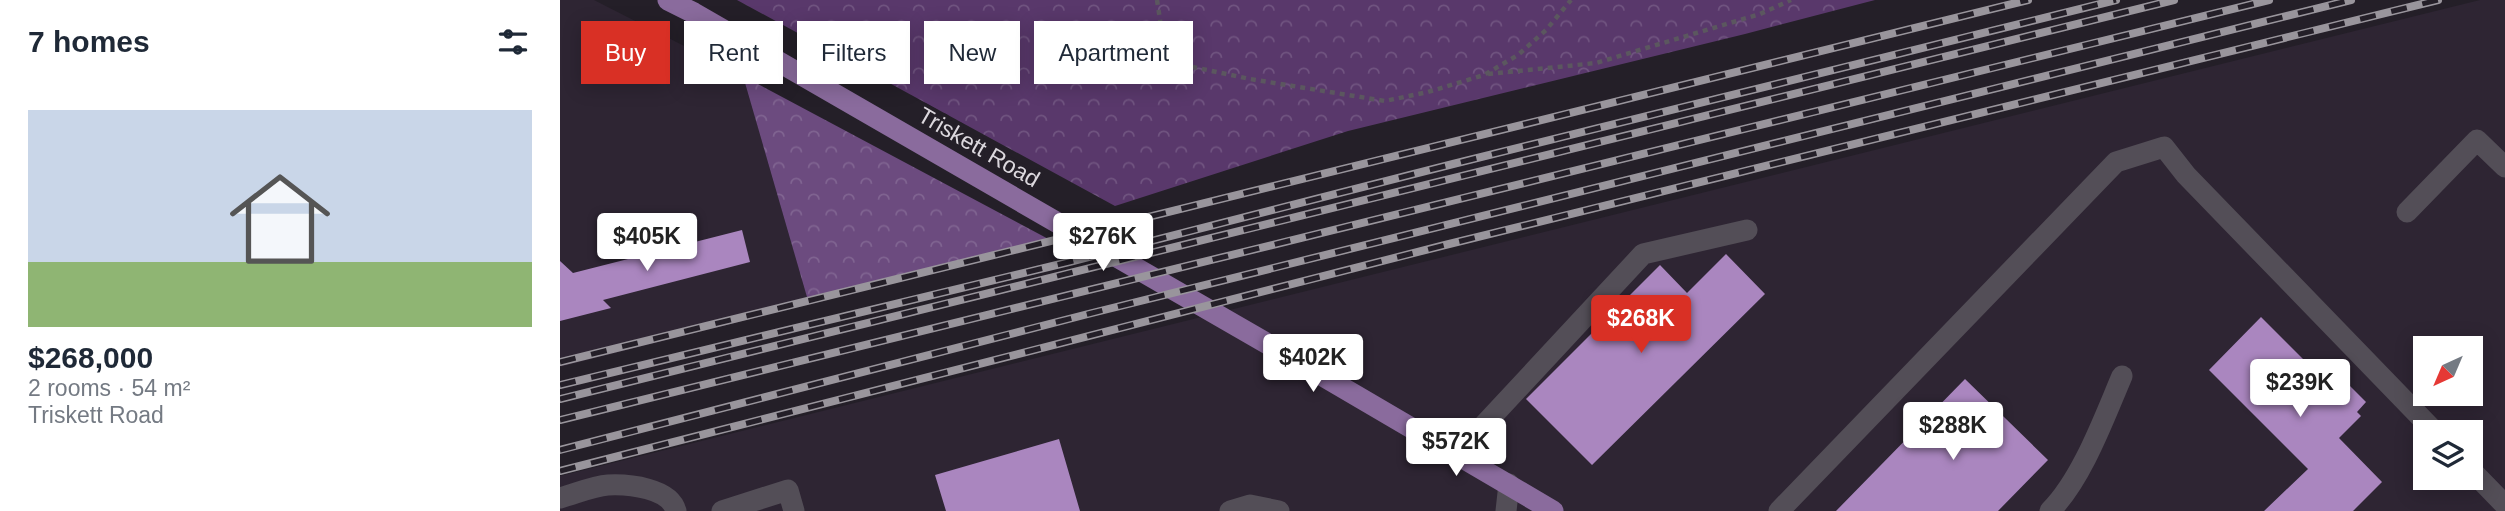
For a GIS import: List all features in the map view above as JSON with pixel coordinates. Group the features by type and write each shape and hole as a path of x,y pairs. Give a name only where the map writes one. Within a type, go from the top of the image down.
{"main road":[{"name":"Triskett Road","path":"668,0 694,12 1266,342 1553,511"}],"lane":[{"path":"2407,212 2477,140 2505,167"},
{"path":"1779,511 2116,162 2164,147 2196,185 2423,420"},
{"path":"1457,454 1643,254 1747,230"},
{"path":"2050,511 2064,497 2098,431 2122,376"},
{"path":"2483,482 2505,505"},
{"path":"1506,511 1509,484"},
{"path":"560,498 608,485 656,490 674,503 676,511"},
{"path":"722,511 788,489 794,511"},
{"path":"1230,511 1250,505 1279,511"}],"path":[{"path":"1157,0 1163,39 1175,54 1193,67 1385,101 1428,92 1484,75 1596,63 1760,14 1791,0"},
{"path":"1484,75 1518,55 1546,30 1571,0"}],"shaded area":[{"path":"560,0 594,0 635,21 581,21 581,84 670,84 670,39 684,46 684,84 745,84 809,304 560,367"},
{"path":"2480,0 2505,0 2505,511 560,511 560,476"}],"green space":[{"path":"737,0 1875,0 1348,131 1115,206 891,84 910,84 910,21 797,21 797,33 783,25 783,21 776,21"},
{"path":"745,84 758,84 1054,242 809,304"}],"building":[{"path":"742,230 750,262 603,300 611,308 560,321 560,261 573,273"},
{"path":"1726,254 1765,294 1592,465 1526,399 1660,265 1687,293"},
{"path":"2261,317 2320,376 2330,366 2366,402 2357,412 2361,416 2339,438 2382,482 2353,511 2264,511 2308,469 2209,370"},
{"path":"1965,379 2048,460 1998,511 1836,511"},
{"path":"1059,439 1080,511 946,511 935,475"}],"railway":[{"path":"560,362 2028,0"},
{"path":"560,385 1073,261 2116,0"},
{"path":"560,399 2174,0"},
{"path":"560,420 2269,0"},
{"path":"560,450 1088,314 2351,0"},
{"path":"560,471 1445,245 2438,0"}]}
